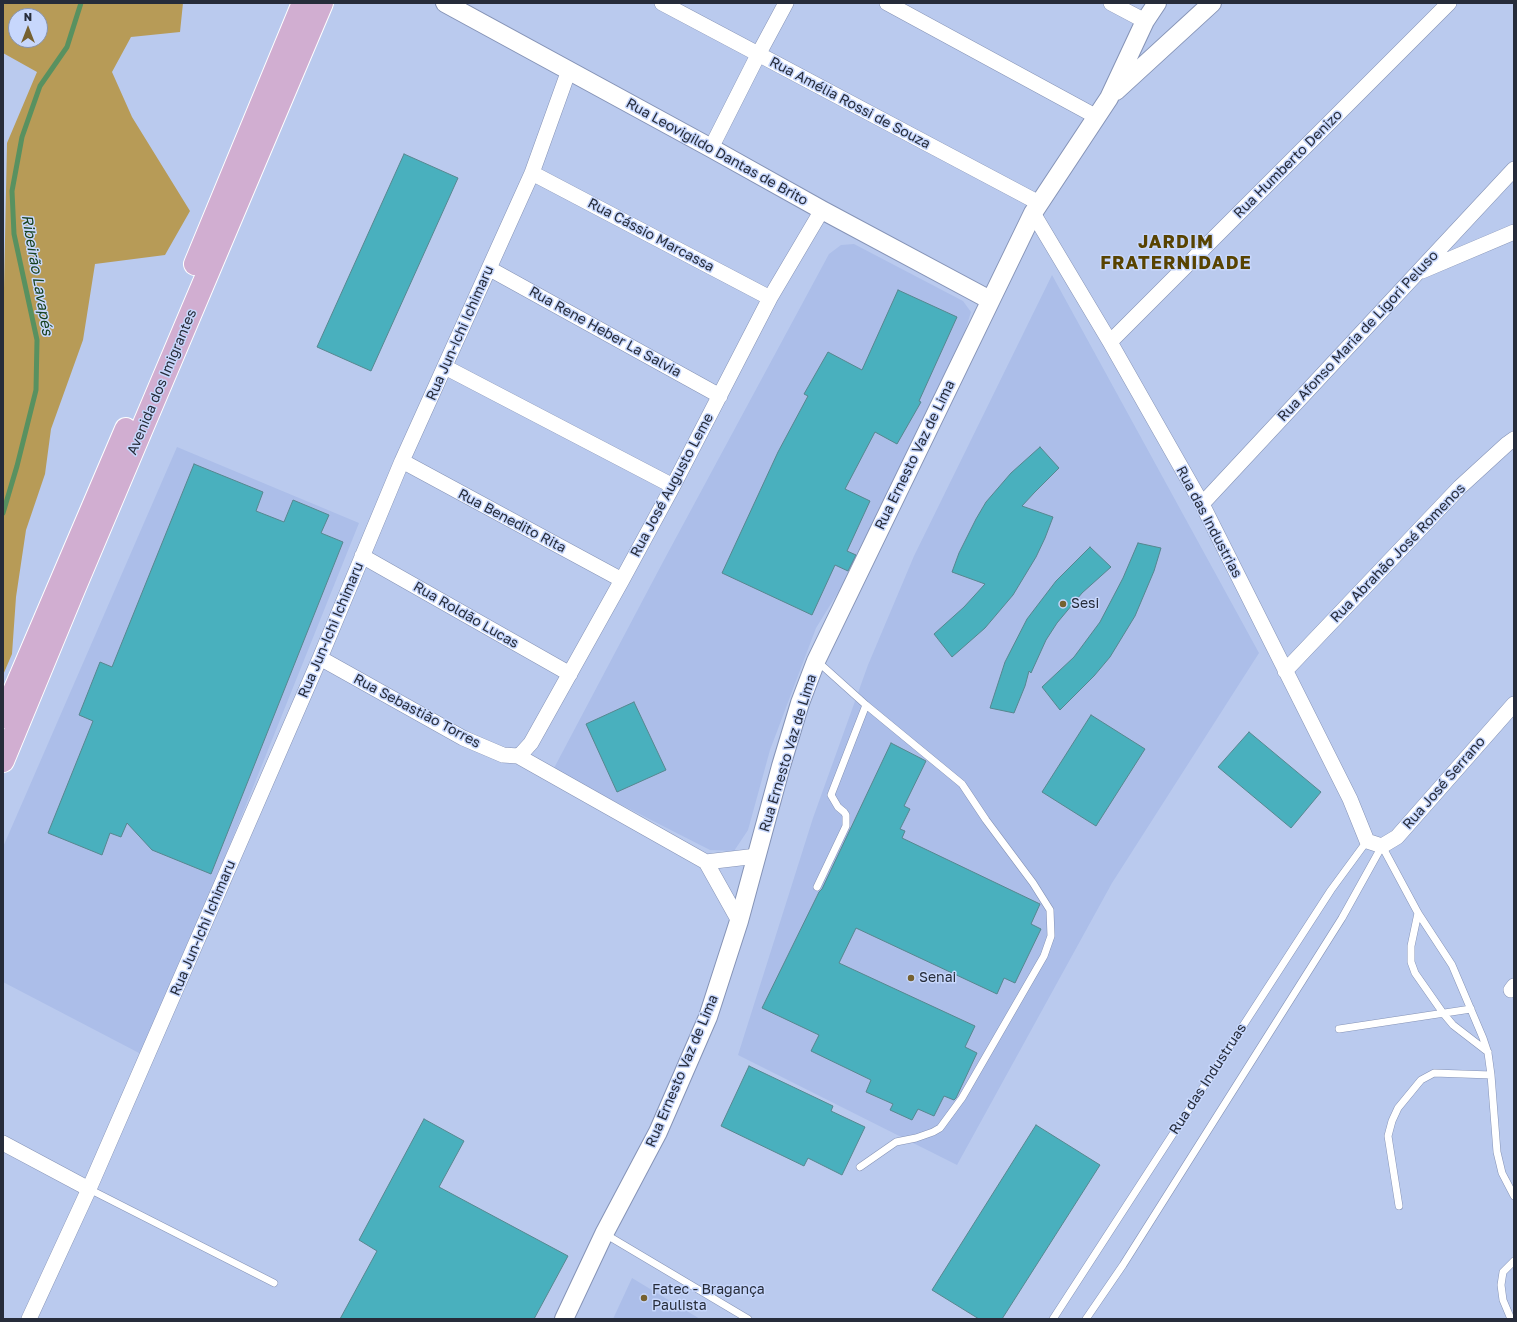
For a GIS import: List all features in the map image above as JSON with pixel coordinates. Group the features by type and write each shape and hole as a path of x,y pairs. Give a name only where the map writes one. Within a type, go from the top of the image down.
{"main road":[{"name":"Avenida dos Imigrantes","path":"3,717 57,587 149,374 303,3"},
{"name":"Avenida dos Imigrantes","path":"3,761 322,3"}],"street":[{"name":"Rua Leovigildo Dantas de Brito","path":"445,3 712,148 822,210 990,300"},
{"name":"Rua Amélia Rossi de Souza","path":"662,3 1036,208"},
{"path":"712,148 758,55 786,3"},
{"path":"887,3 1096,117"},
{"path":"1111,3 1145,21"},
{"path":"1108,98 1145,21 1157,3"},
{"name":"Rua Humberto Denizo","path":"1110,342 1449,3"},
{"path":"1108,98 1205,5"},
{"name":"Rua Jun-Ichi Ichimaru","path":"29,1319 89,1189 320,658 402,461 490,269 532,172 569,70"},
{"name":"Rua Ernesto Vaz de Lima","path":"564,1319 604,1234 658,1132 708,1017 739,922 796,717 816,661 1036,208 1108,98"},
{"name":"Rua Afonso Maria de Ligori Peluso","path":"1202,504 1514,169"},
{"name":"Rua Cássio Marcassa","path":"532,172 770,298"},
{"name":"Rua das Industrias","path":"1036,208 1202,504 1350,799 1367,841"},
{"name":"Rua José Augusto Leme","path":"518,756 531,743 570,674 673,486 770,298 822,210"},
{"path":"1417,273 1514,232"},
{"name":"Rua Rene Heber La Salvia","path":"490,269 720,396"},
{"path":"445,367 673,486"},
{"name":"Rua Abrahão José Romenos","path":"1286,671 1460,487 1514,439"},
{"name":"Rua Benedito Rita","path":"402,461 622,580"},
{"name":"Rua Roldão Lucas","path":"362,556 570,674"},
{"name":"Rua Sebastião Torres","path":"320,658 463,738 503,755 518,756"},
{"name":"Rua José Serrano","path":"1382,846 1397,837 1514,704"},
{"path":"518,756 706,862 739,922"},
{"path":"1367,841 1382,846"},
{"path":"706,862 757,856"},
{"path":"3,1143 89,1189"}],"lane":[{"path":"816,661 866,705 962,784 986,820 1033,882 1050,910 1051,936 1044,956 962,1098 940,1128 926,1135 896,1142 860,1167"},
{"path":"817,887 846,826 846,815 838,807 831,795 866,705"},
{"name":"Rua das Industruas","path":"1053,1319 1331,890 1367,841"},
{"path":"1382,846 1418,913 1452,965 1488,1053 1497,1152 1502,1173 1514,1196"},
{"path":"1086,1319 1123,1265 1342,918 1382,846"},
{"path":"1418,913 1411,946 1411,962 1415,973 1443,1013 1464,1034 1488,1053"},
{"path":"1340,1029 1471,1010"},
{"path":"1399,1206 1388,1136 1392,1121 1398,1108 1421,1080 1434,1073 1491,1075"},
{"path":"89,1189 274,1283"},
{"path":"604,1234 748,1319"},
{"path":"1511,1319 1503,1300 1501,1285 1503,1272 1514,1261"}],"shaded area":[{"path":"3,3 183,3 180,32 131,37 112,72 132,117 190,211 165,255 95,264 83,340 51,429 45,474 26,530 16,597 12,654 3,675 3,289 7,143 37,72 3,53"},
{"path":"854,244 963,301 971,312 965,331 850,573 816,628 770,750 748,830 734,851 710,850 553,770 829,254 841,245"},
{"path":"1052,275 1259,653 1112,883 957,1165 738,1055 813,818 868,665 914,556"},
{"path":"177,447 359,523 219,872 141,1054 3,982 3,847"},
{"name":"Fatec - Bragança Paulista","path":"632,1278 700,1319 613,1319"}],"building":[{"path":"404,154 458,178 371,371 317,347"},
{"path":"898,290 957,317 919,401 921,402 897,444 875,432 845,489 870,501 847,551 856,555 848,571 835,565 812,615 722,573 778,452 808,396 804,394 828,352 862,370"},
{"path":"1040,447 1059,468 1022,506 1053,517 1045,538 1036,557 1013,595 985,628 952,657 934,634 964,607 985,584 952,572 959,553 986,502 1011,473"},
{"path":"194,464 263,492 256,511 284,522 293,500 329,515 321,533 343,542 211,874 152,850 127,823 121,837 110,833 102,855 48,833 93,721 79,715 100,662 112,667"},
{"path":"1138,543 1161,548 1154,571 1135,616 1110,657 1094,676 1060,710 1042,687 1074,657 1100,622 1123,578"},
{"path":"1090,547 1111,567 1082,593 1057,623 1046,640 1031,673 1029,671 1025,686 1014,713 990,708 1005,662 1027,619 1056,581"},
{"path":"634,702 666,770 617,792 586,724"},
{"path":"1091,715 1145,749 1096,826 1042,792"},
{"path":"1249,732 1321,792 1291,828 1218,767"},
{"path":"891,743 926,761 904,806 910,809 900,829 905,831 902,838 1040,904 1031,924 1041,929 1015,983 1004,978 997,994 856,928 839,963 975,1026 965,1047 977,1053 956,1098 954,1100 944,1096 934,1116 918,1109 912,1120 890,1110 893,1104 866,1092 871,1080 811,1051 819,1035 762,1008 819,892 822,889"},
{"path":"749,1066 833,1106 831,1111 865,1127 842,1175 808,1158 804,1166 721,1126"},
{"path":"424,1119 464,1141 439,1187 568,1256 534,1319 340,1319 377,1251 359,1240"},
{"path":"1036,1125 1100,1165 1002,1319 979,1319 932,1290"}],"waterway":[{"name":"Ribeirão Lavapés","path":"3,513 17,466 36,390 37,340 14,234 12,191 22,137 40,86 67,47 81,3"}],"place":[{"name":"Sesi","path":"1063,604"},
{"name":"Senai","path":"911,978"},
{"name":"Fatec - Bragança Paulista","path":"644,1298"}],"district":[{"name":"JARDIM FRATERNIDADE","path":"1176,252"}]}
